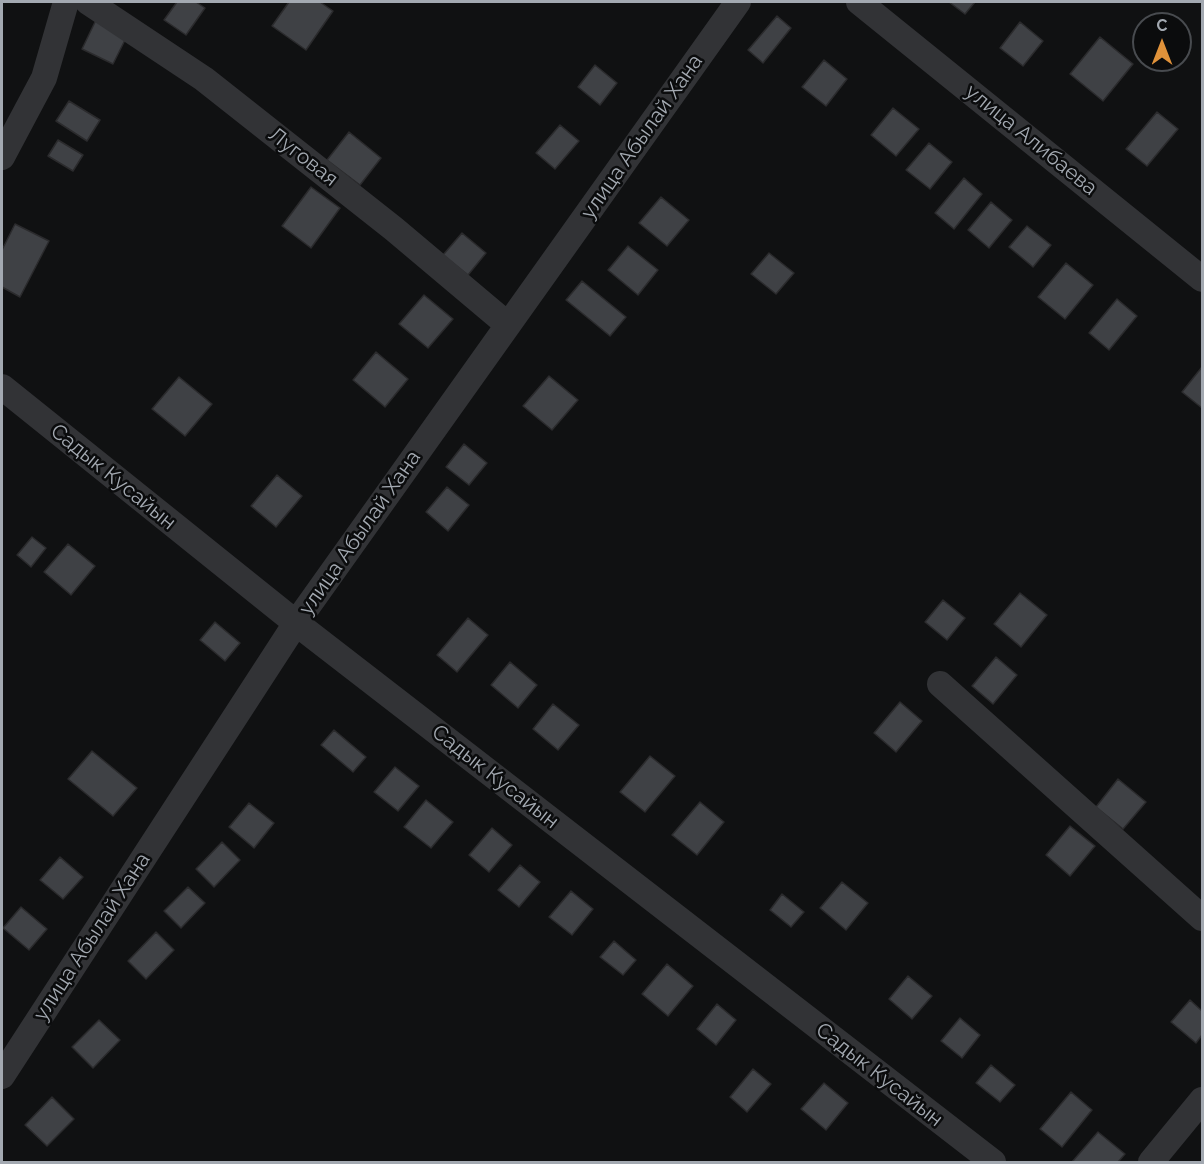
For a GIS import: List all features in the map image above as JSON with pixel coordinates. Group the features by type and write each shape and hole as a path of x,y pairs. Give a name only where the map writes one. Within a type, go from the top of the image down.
{"street":[{"path":"2,157 44,78 66,2"},
{"name":"Луговая","path":"88,2 204,79 394,229 508,326"},
{"name":"улица Абылай Хана","path":"2,1076 296,623 738,2"},
{"name":"улица Алибаева","path":"859,2 1203,279"},
{"name":"Садык Кусайын","path":"2,387 296,623 993,1162"},
{"path":"940,684 1203,918"},
{"path":"1151,1162 1203,1100"}],"building":[{"path":"177,2 196,2 205,8 186,35 164,20"},
{"path":"289,2 320,2 333,11 306,50 272,26"},
{"path":"949,2 975,2 965,14"},
{"path":"777,16 791,28 763,63 748,50"},
{"path":"96,20 127,36 113,64 82,49"},
{"path":"1020,22 1043,41 1023,66 1000,48"},
{"path":"1100,37 1132,63 1103,101 1070,74"},
{"path":"824,60 847,79 826,106 802,87"},
{"path":"595,65 617,83 600,105 578,87"},
{"path":"69,101 100,120 87,141 56,121"},
{"path":"893,108 919,129 896,156 871,135"},
{"path":"1157,112 1178,129 1147,166 1126,149"},
{"path":"560,125 579,141 555,169 536,153"},
{"path":"349,132 381,158 360,185 327,160"},
{"path":"58,140 83,155 73,171 48,156"},
{"path":"929,143 952,162 930,189 906,170"},
{"path":"964,178 982,194 954,229 935,213"},
{"path":"311,187 340,208 311,248 282,226"},
{"path":"661,197 689,220 667,246 639,223"},
{"path":"991,202 1012,220 989,248 968,230"},
{"path":"15,224 49,241 20,297 2,287 2,250"},
{"path":"1027,226 1051,245 1033,267 1009,247"},
{"path":"462,233 486,253 468,275 443,255"},
{"path":"628,246 658,270 638,295 608,270"},
{"path":"769,253 794,273 776,294 751,274"},
{"path":"1066,263 1093,285 1065,319 1038,297"},
{"path":"582,281 626,317 610,336 566,300"},
{"path":"424,295 453,319 428,348 399,324"},
{"path":"1117,299 1137,316 1109,350 1089,333"},
{"path":"376,352 408,379 385,407 353,380"},
{"path":"1202,367 1202,408 1182,392"},
{"path":"549,376 578,400 552,430 523,406"},
{"path":"179,377 212,404 185,436 152,409"},
{"path":"464,444 487,463 469,485 446,467"},
{"path":"277,475 302,496 276,527 251,506"},
{"path":"447,487 469,505 448,531 426,512"},
{"path":"32,537 46,548 31,567 17,555"},
{"path":"68,544 95,566 71,595 44,572"},
{"path":"1020,593 1047,615 1021,647 994,624"},
{"path":"943,600 965,618 947,640 925,622"},
{"path":"468,618 488,635 457,672 437,655"},
{"path":"215,622 240,643 225,661 200,640"},
{"path":"996,657 1017,675 993,704 972,686"},
{"path":"510,662 537,685 518,708 491,685"},
{"path":"900,702 922,721 896,752 874,733"},
{"path":"553,704 579,725 558,750 533,729"},
{"path":"334,730 366,757 353,772 321,745"},
{"path":"92,751 137,788 113,816 68,779"},
{"path":"650,756 675,776 645,812 620,792"},
{"path":"395,767 419,786 398,811 374,792"},
{"path":"1118,779 1146,802 1123,829 1096,807"},
{"path":"426,800 453,822 431,848 404,827"},
{"path":"700,802 724,822 697,855 672,835"},
{"path":"249,803 274,823 254,848 229,827"},
{"path":"1070,826 1095,846 1070,876 1046,855"},
{"path":"492,828 512,845 489,872 469,855"},
{"path":"222,842 240,860 214,887 196,869"},
{"path":"60,857 83,877 63,899 40,880"},
{"path":"520,865 540,882 519,907 498,890"},
{"path":"842,882 868,903 846,930 820,908"},
{"path":"188,887 205,903 181,928 164,911"},
{"path":"571,891 593,909 572,935 549,917"},
{"path":"782,894 804,912 791,927 770,910"},
{"path":"21,907 47,929 29,950 3,928"},
{"path":"156,932 174,950 146,979 128,961"},
{"path":"614,941 636,960 623,975 600,957"},
{"path":"667,964 693,986 668,1016 642,994"},
{"path":"908,976 932,996 912,1019 889,999"},
{"path":"1190,1000 1202,1011 1202,1035 1196,1043 1171,1022"},
{"path":"717,1004 736,1020 716,1045 697,1029"},
{"path":"960,1018 980,1035 962,1058 941,1041"},
{"path":"99,1020 120,1040 93,1068 72,1047"},
{"path":"991,1065 1015,1085 1000,1102 976,1083"},
{"path":"753,1069 771,1084 747,1112 730,1097"},
{"path":"824,1083 848,1103 826,1130 801,1109"},
{"path":"1071,1092 1092,1110 1062,1147 1040,1129"},
{"path":"52,1097 74,1119 47,1146 25,1125"},
{"path":"1098,1132 1125,1154 1118,1162 1072,1162"}]}
